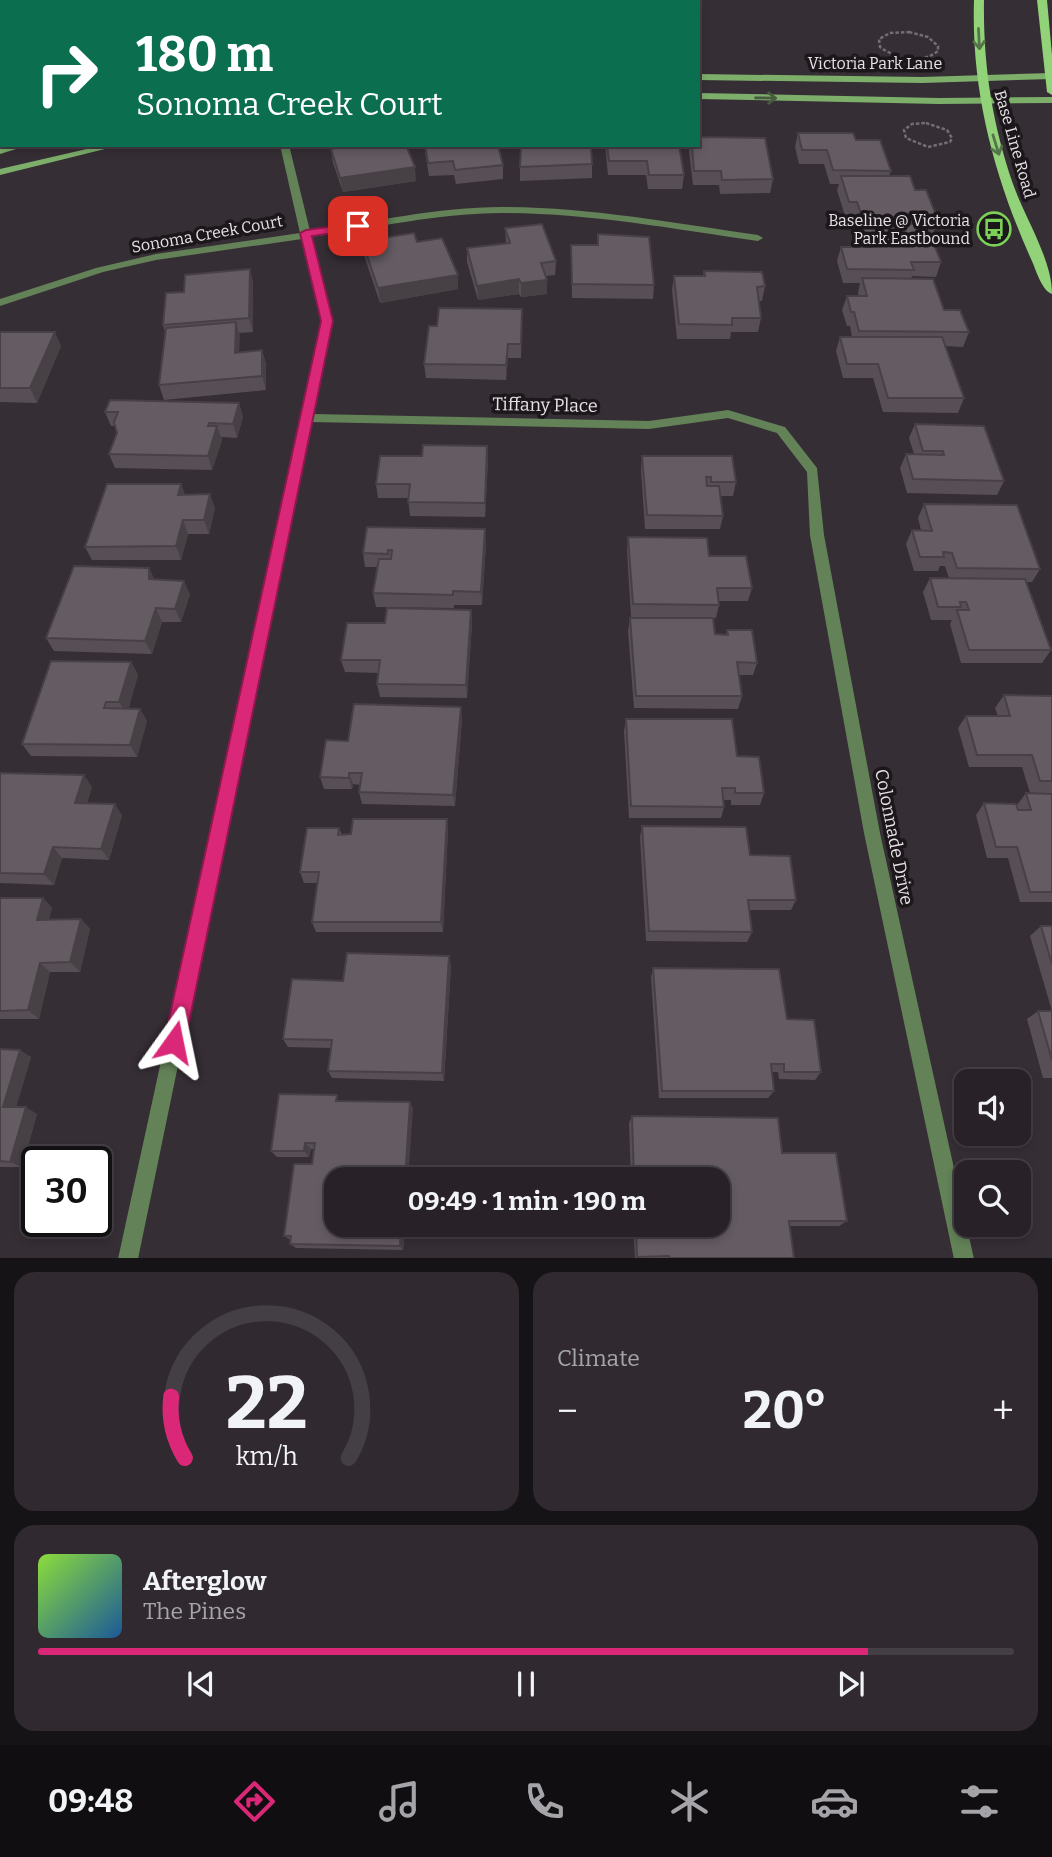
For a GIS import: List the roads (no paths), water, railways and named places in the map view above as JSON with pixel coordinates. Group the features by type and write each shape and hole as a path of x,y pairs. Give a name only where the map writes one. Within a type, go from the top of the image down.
{"main road":[{"name":"Base Line Road","path":"979,0 984,100 1009,187 1052,290"},
{"path":"1042,0 1052,92"},
{"name":"Victoria Park Lane","path":"700,77 981,79 1050,76"},
{"name":"Victoria Park Lane","path":"700,96 1052,100"},
{"path":"0,172 108,147"}],"street":[{"path":"128,1258 327,321 284,147"},
{"name":"Sonoma Creek Court","path":"0,303 122,265 306,233 500,210 577,212 758,238"},
{"name":"Tiffany Place","path":"306,418 649,425 728,414 781,430"},
{"name":"Colonnade Drive","path":"781,430 813,471 817,535 872,833 964,1258"}],"place":[{"name":"Baseline @ Victoria Park Eastbound","path":"994,229"}]}
